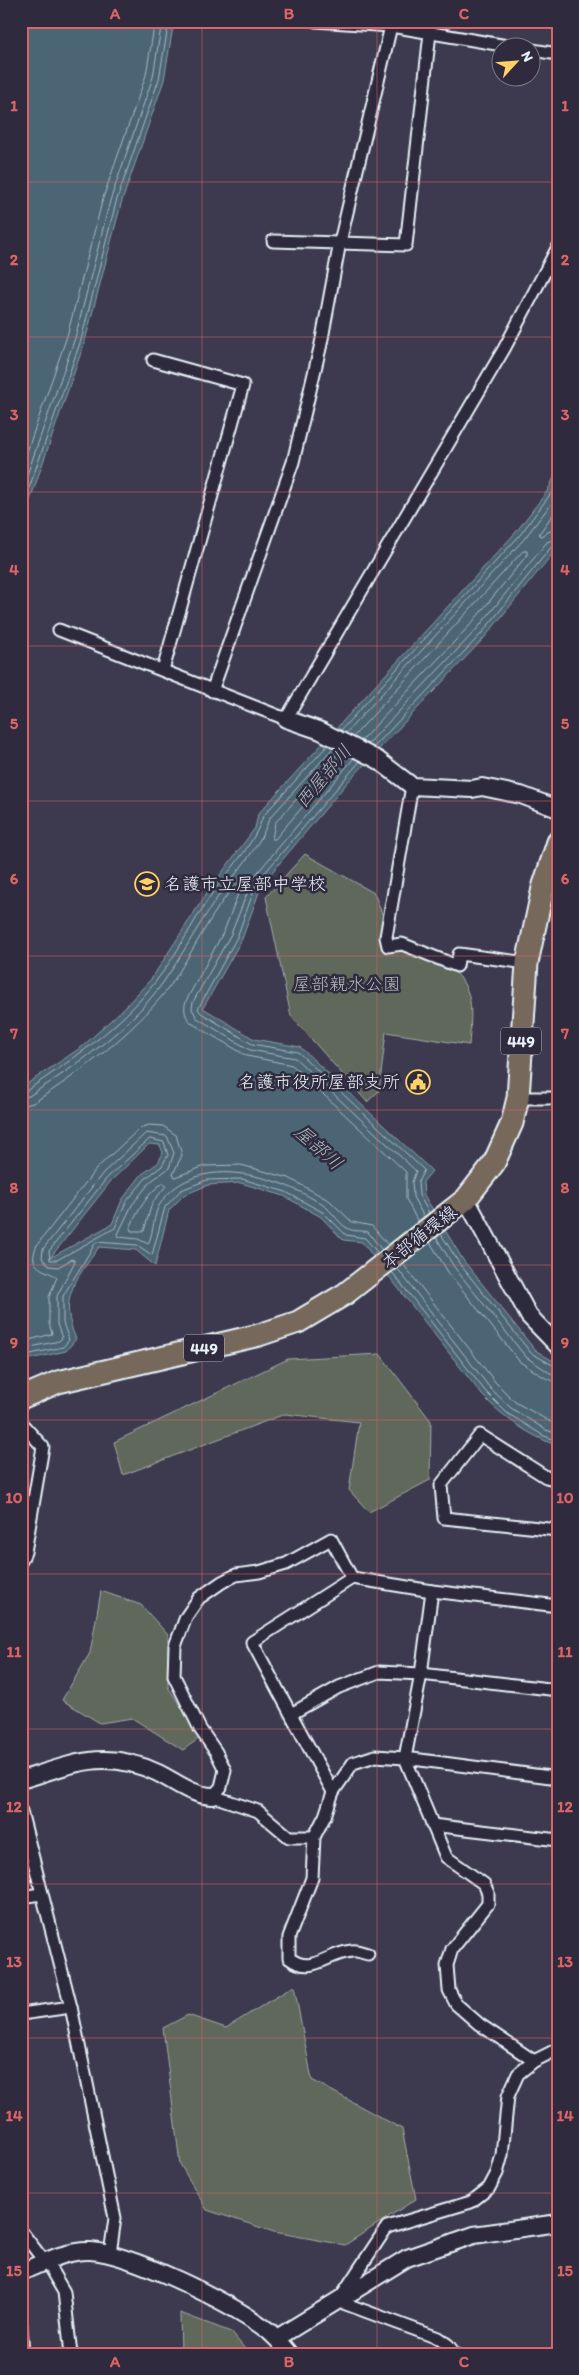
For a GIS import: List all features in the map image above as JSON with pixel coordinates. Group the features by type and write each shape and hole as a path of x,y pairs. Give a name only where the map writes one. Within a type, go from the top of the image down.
{"highway":[{"name":"本部循環線","path":"21,1398 58,1382 279,1330 321,1310 444,1219 466,1200 494,1163 512,1123 518,1098 527,963 543,888 558,842"}],"street":[{"path":"315,21 391,26 492,43"},
{"path":"212,691 293,462 321,344 340,242 391,26"},
{"path":"273,241 340,242 406,246 430,33"},
{"path":"542,52 558,54"},
{"path":"286,719 504,349 558,247"},
{"path":"153,360 243,385 163,670"},
{"path":"59,630 321,732 378,760 412,786 472,789 482,787 522,796 558,809"},
{"path":"412,786 386,938 388,946 402,944 457,966 459,954 527,963"},
{"path":"518,1098 558,1098"},
{"path":"466,1200 529,1316 558,1346"},
{"path":"21,1423 43,1447 25,1552 21,1561"},
{"path":"558,1480 546,1478 480,1435 441,1485 444,1518 558,1530"},
{"path":"213,1796 221,1788 225,1770 216,1752 200,1729 174,1676 175,1646 186,1617 200,1598 222,1582 236,1575 259,1572 286,1564 331,1539 352,1578"},
{"path":"333,1792 252,1642 352,1578 432,1591 558,1606"},
{"path":"432,1591 421,1674 405,1758 446,1857 484,1884 488,1893 488,1904 452,1949 447,1965 449,1990 456,2004 534,2061"},
{"path":"291,1714 339,1687 379,1672 421,1674 558,1690"},
{"path":"368,1954 354,1950 335,1954 312,1966 297,1964 289,1958 289,1937 312,1878 314,1837 326,1816 333,1792 353,1763 375,1756 405,1758 558,1778"},
{"path":"21,1780 91,1760 118,1760 142,1765 201,1796 213,1796 258,1811 289,1837 314,1837"},
{"path":"21,1811 71,2007 115,2218 110,2254"},
{"path":"432,1825 558,1840"},
{"path":"21,1897 41,1894"},
{"path":"21,2014 71,2007"},
{"path":"338,2300 387,2227 471,2202 489,2188 497,2174 502,2155 508,2096 518,2074 534,2061 558,2049"},
{"path":"277,2338 407,2258 474,2235 558,2223"},
{"path":"21,2231 45,2262 64,2292 70,2354"},
{"path":"21,2272 73,2252 90,2251 110,2254 183,2283 233,2308 263,2326 277,2338 290,2354"},
{"path":"338,2300 438,2338 455,2354"},
{"path":"21,2326 23,2354"}],"green space":[{"name":"屋部親水公園","path":"305,854 374,893 394,944 430,956 451,968 460,977 470,1001 469,1045 386,1032 379,1091 367,1102 291,1016 266,897"},
{"path":"380,1354 431,1421 430,1480 369,1512 349,1490 359,1422 285,1414 123,1475 114,1442 288,1359"},
{"path":"101,1591 141,1605 168,1635 168,1687 201,1737 183,1750 132,1718 100,1723 62,1700 90,1653"},
{"path":"294,1986 312,2080 402,2129 416,2199 345,2245 274,2232 207,2210 180,2164 163,2028 188,2015 226,2028"},
{"path":"180,2313 231,2332 249,2354 181,2354"}],"water":[{"path":"21,21 174,21 164,80 121,204 85,341 21,526"},
{"path":"558,469 558,547 485,637 347,783 262,884 242,939 203,1008 254,1039 300,1047 432,1171 423,1182 424,1195 463,1260 535,1350 558,1364 558,1446 537,1437 517,1425 482,1395 362,1242 343,1240 321,1217 284,1196 241,1183 208,1185 184,1195 169,1210 155,1266 136,1250 99,1247 76,1280 69,1301 71,1325 76,1339 66,1351 21,1361 21,1088 83,1046 124,1008 152,978 206,894 255,828 258,814 516,532 548,490","holes":["149,1144 160,1145 163,1153 158,1163 142,1174 122,1200 112,1224 50,1258 111,1181"]}],"place":[{"name":"名護市立屋部中学校","path":"147,884"},
{"name":"名護市役所屋部支所","path":"418,1082"}],"water label":[{"name":"西屋部川","path":"323,776"},
{"name":"屋部川","path":"319,1147"}]}
